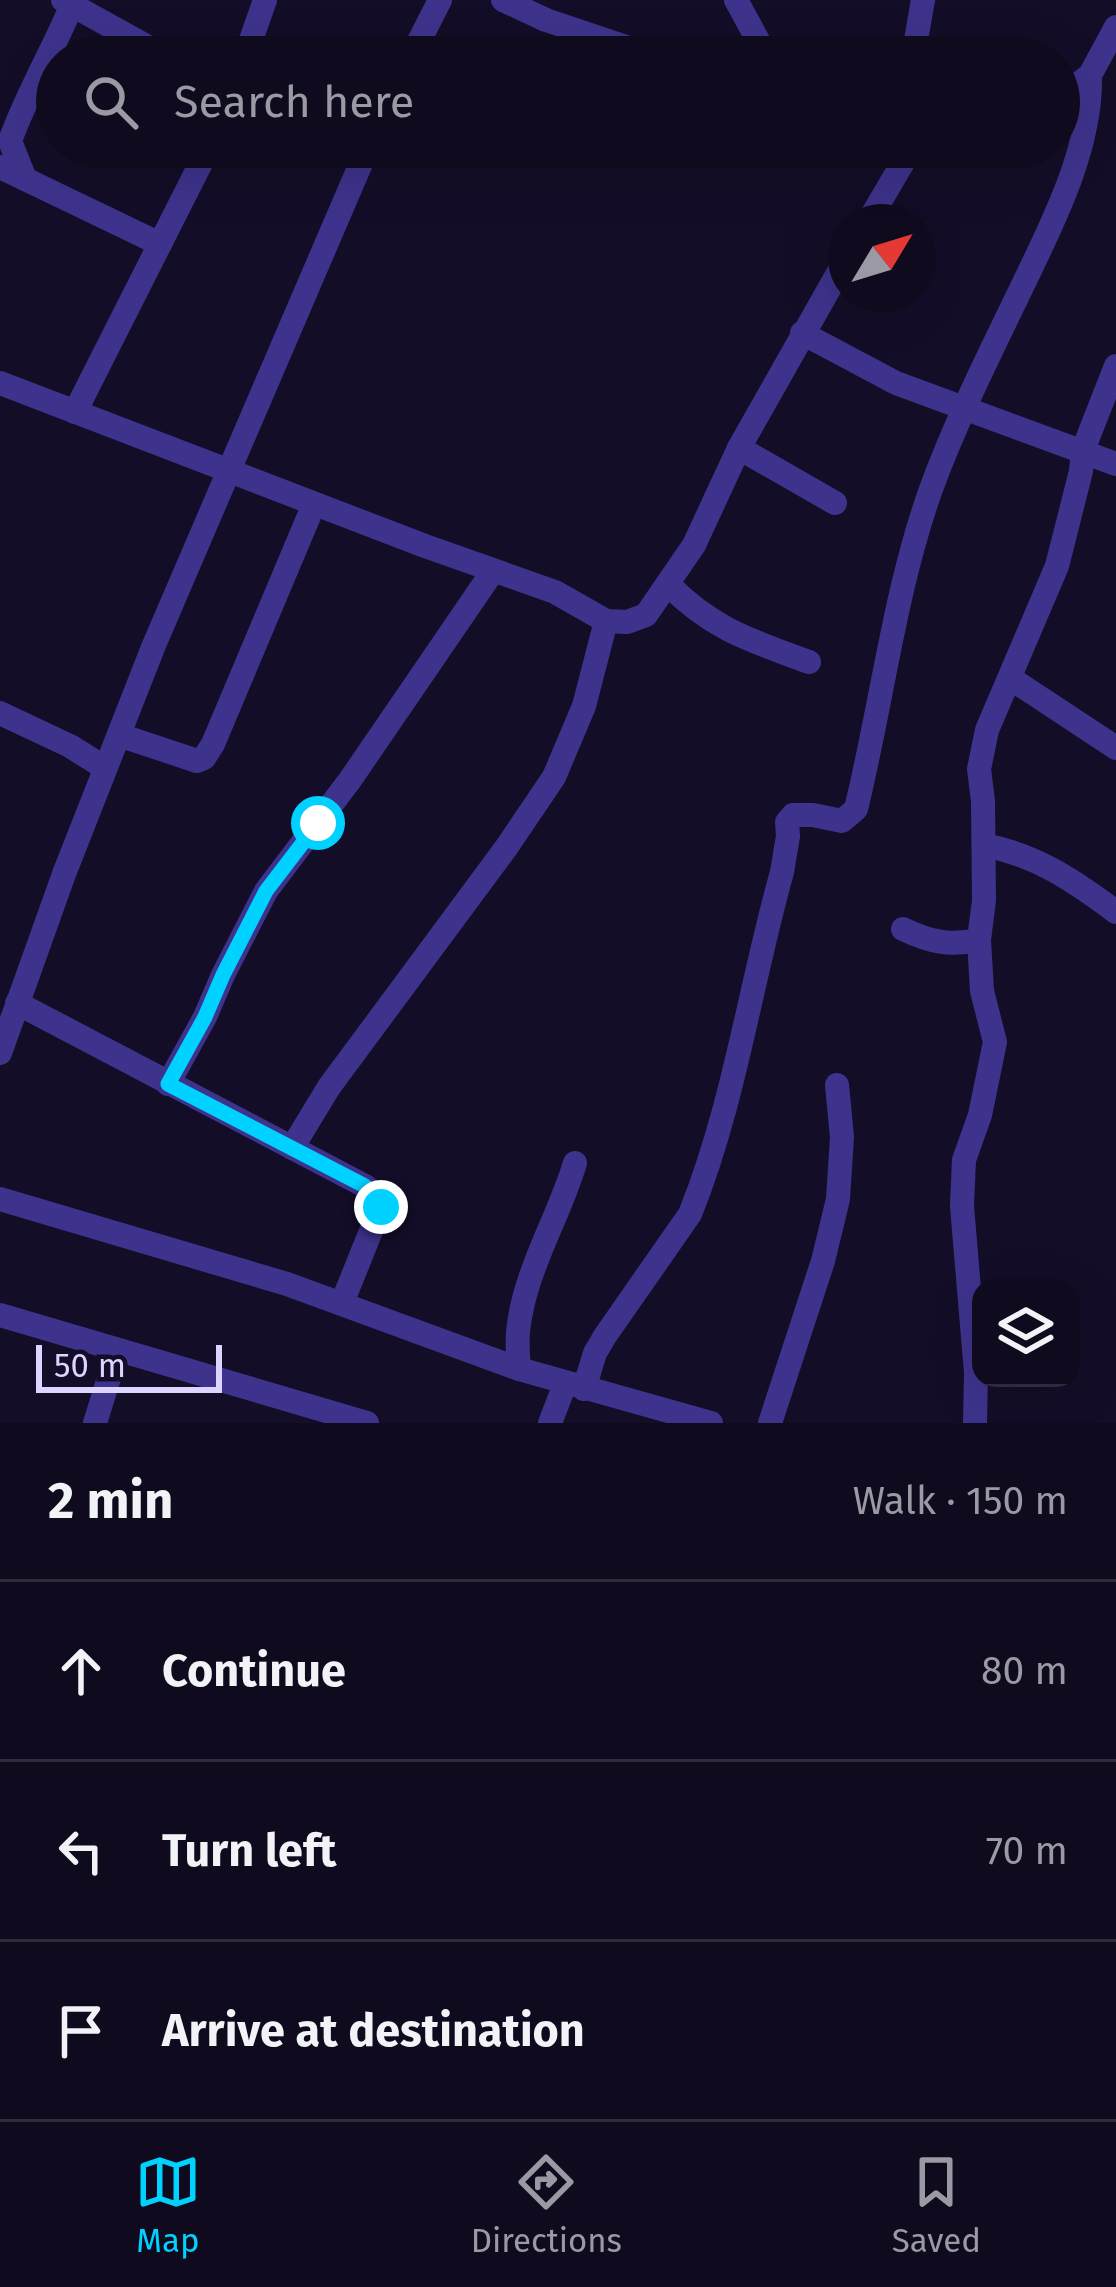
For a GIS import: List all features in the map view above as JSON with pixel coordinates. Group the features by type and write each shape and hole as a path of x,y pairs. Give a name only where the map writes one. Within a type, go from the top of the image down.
{"street":[{"path":"252,36 265,0"},
{"path":"422,36 440,0"},
{"path":"503,0 594,36"},
{"path":"736,0 756,36"},
{"path":"917,36 923,0"},
{"path":"56,36 68,3 128,36"},
{"path":"1080,83 1090,75 1116,27"},
{"path":"1080,144 1091,102 1090,75"},
{"path":"25,179 10,142 36,85"},
{"path":"0,167 160,244"},
{"path":"75,412 198,168"},
{"path":"1,1050 105,768 359,168"},
{"path":"879,204 900,168"},
{"path":"550,1423 690,1214 700,1191 782,872 787,822 793,814 842,821 856,809 916,537 964,408 1072,168"},
{"path":"0,383 555,592 606,621 627,622 646,615 694,545 740,448 828,289"},
{"path":"802,333 896,383 1116,464"},
{"path":"975,1423 976,1372 962,1207 964,1160 980,1115 995,1042 982,991 979,940 984,900 980,769 987,730 1057,566 1083,450 1105,421 1116,366"},
{"path":"740,448 835,502"},
{"path":"119,735 197,761 205,758 314,504"},
{"path":"168,1084 266,891 381,737 493,572"},
{"path":"669,586 707,620 809,662"},
{"path":"292,1148 329,1088 554,778 589,692 606,621"},
{"path":"1010,678 1116,748"},
{"path":"0,712 105,768"},
{"path":"983,845 1017,851 1074,881 1116,912"},
{"path":"903,929 930,942 979,940"},
{"path":"17,1004 376,1195 381,1207 342,1303"},
{"path":"770,1423 823,1261 838,1199 842,1137 837,1085"},
{"path":"519,1369 518,1334 526,1291 575,1163"},
{"path":"0,1199 342,1303 575,1387 711,1423"},
{"path":"0,1315 367,1423"},
{"path":"94,1423 117,1352"}],"route":[{"path":"318,823 266,891 168,1084 365,1186 381,1207"}]}
